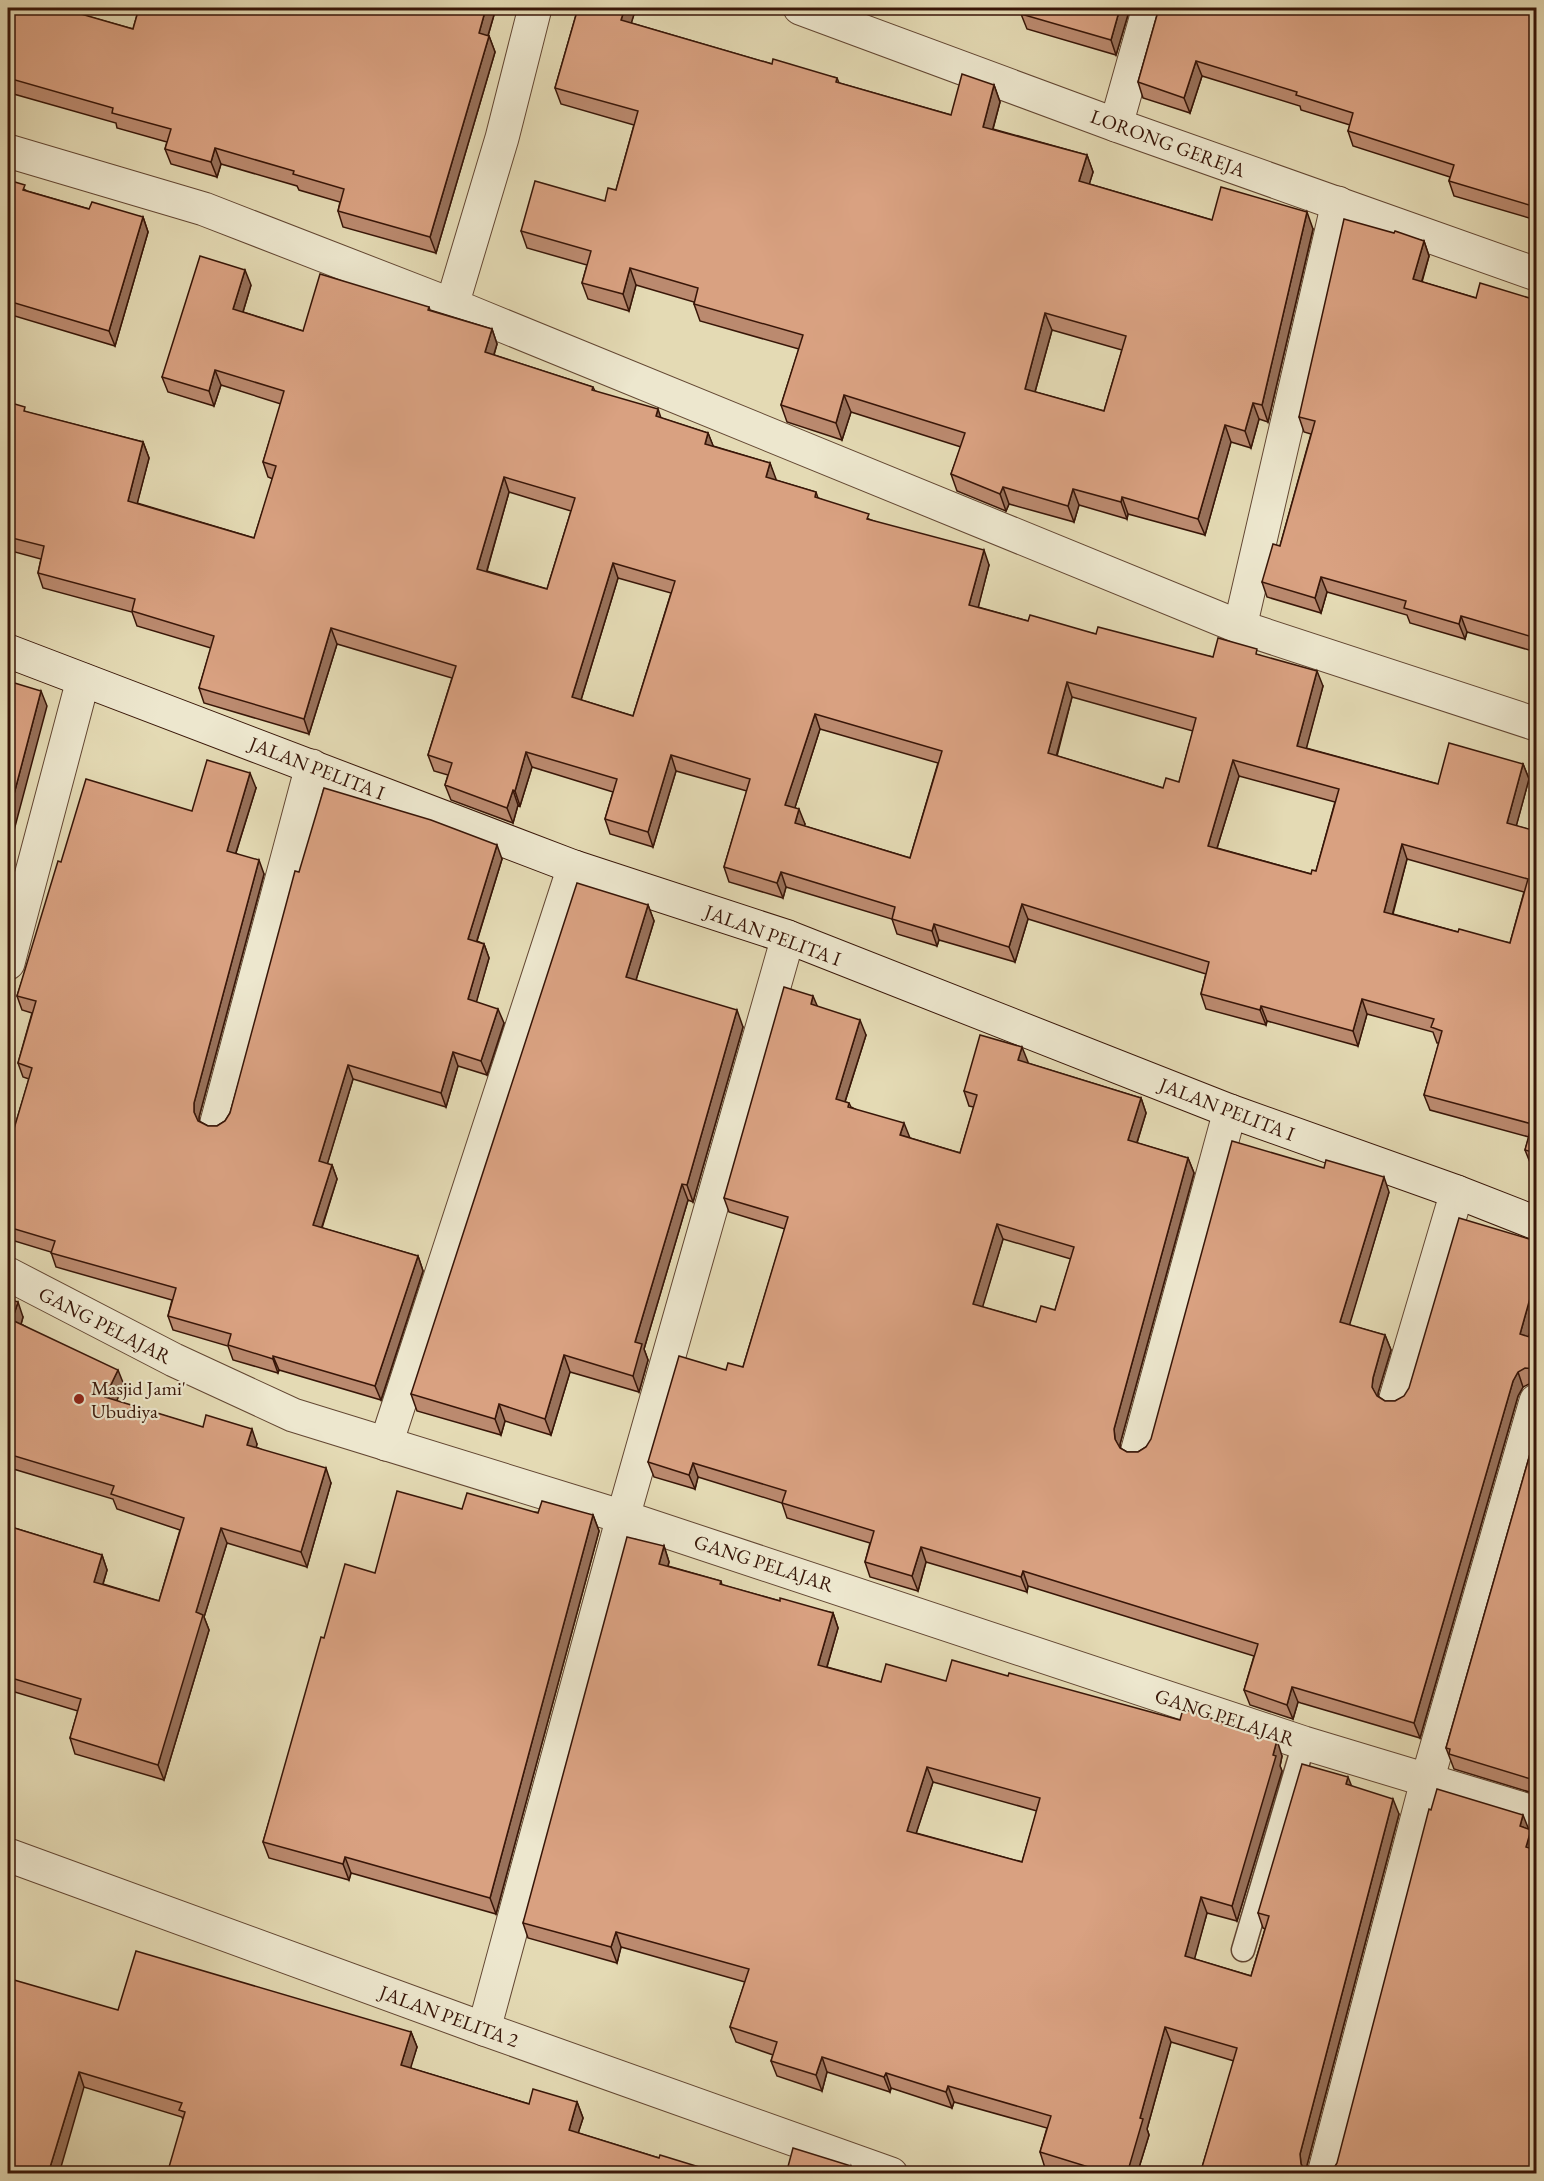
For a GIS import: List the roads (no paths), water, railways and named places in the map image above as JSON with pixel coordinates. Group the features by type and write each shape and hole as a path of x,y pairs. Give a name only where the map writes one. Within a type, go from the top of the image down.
{"street":[{"path":"452,305 502,138 535,8"},
{"name":"LORONG GEREJA","path":"800,8 1116,125 1536,274"},
{"path":"1116,125 1149,8"},
{"path":"8,151 204,209 452,305 1240,627 1536,724"},
{"path":"1240,627 1338,203"},
{"name":"JALAN PELITA I","path":"8,651 574,867 788,937 1230,1111 1457,1192 1536,1223"},
{"path":"8,963 83,680"},
{"path":"217,1122 312,766"},
{"path":"386,1444 574,867"},
{"path":"484,2029 623,1517 788,937"},
{"path":"1138,1449 1230,1111"},
{"path":"1396,1398 1457,1192"},
{"name":"GANG PELAJAR","path":"8,1274 174,1360 294,1415 623,1517 1304,1743 1536,1813"},
{"path":"1324,2174 1427,1781 1536,1401"},
{"name":"JALAN PELITA 2","path":"8,1855 484,2029 891,2174"}],"lane":[{"path":"1243,1950 1304,1743"}],"place":[{"name":"Masjid Jami' Ubudiya","path":"79,1399"}]}
